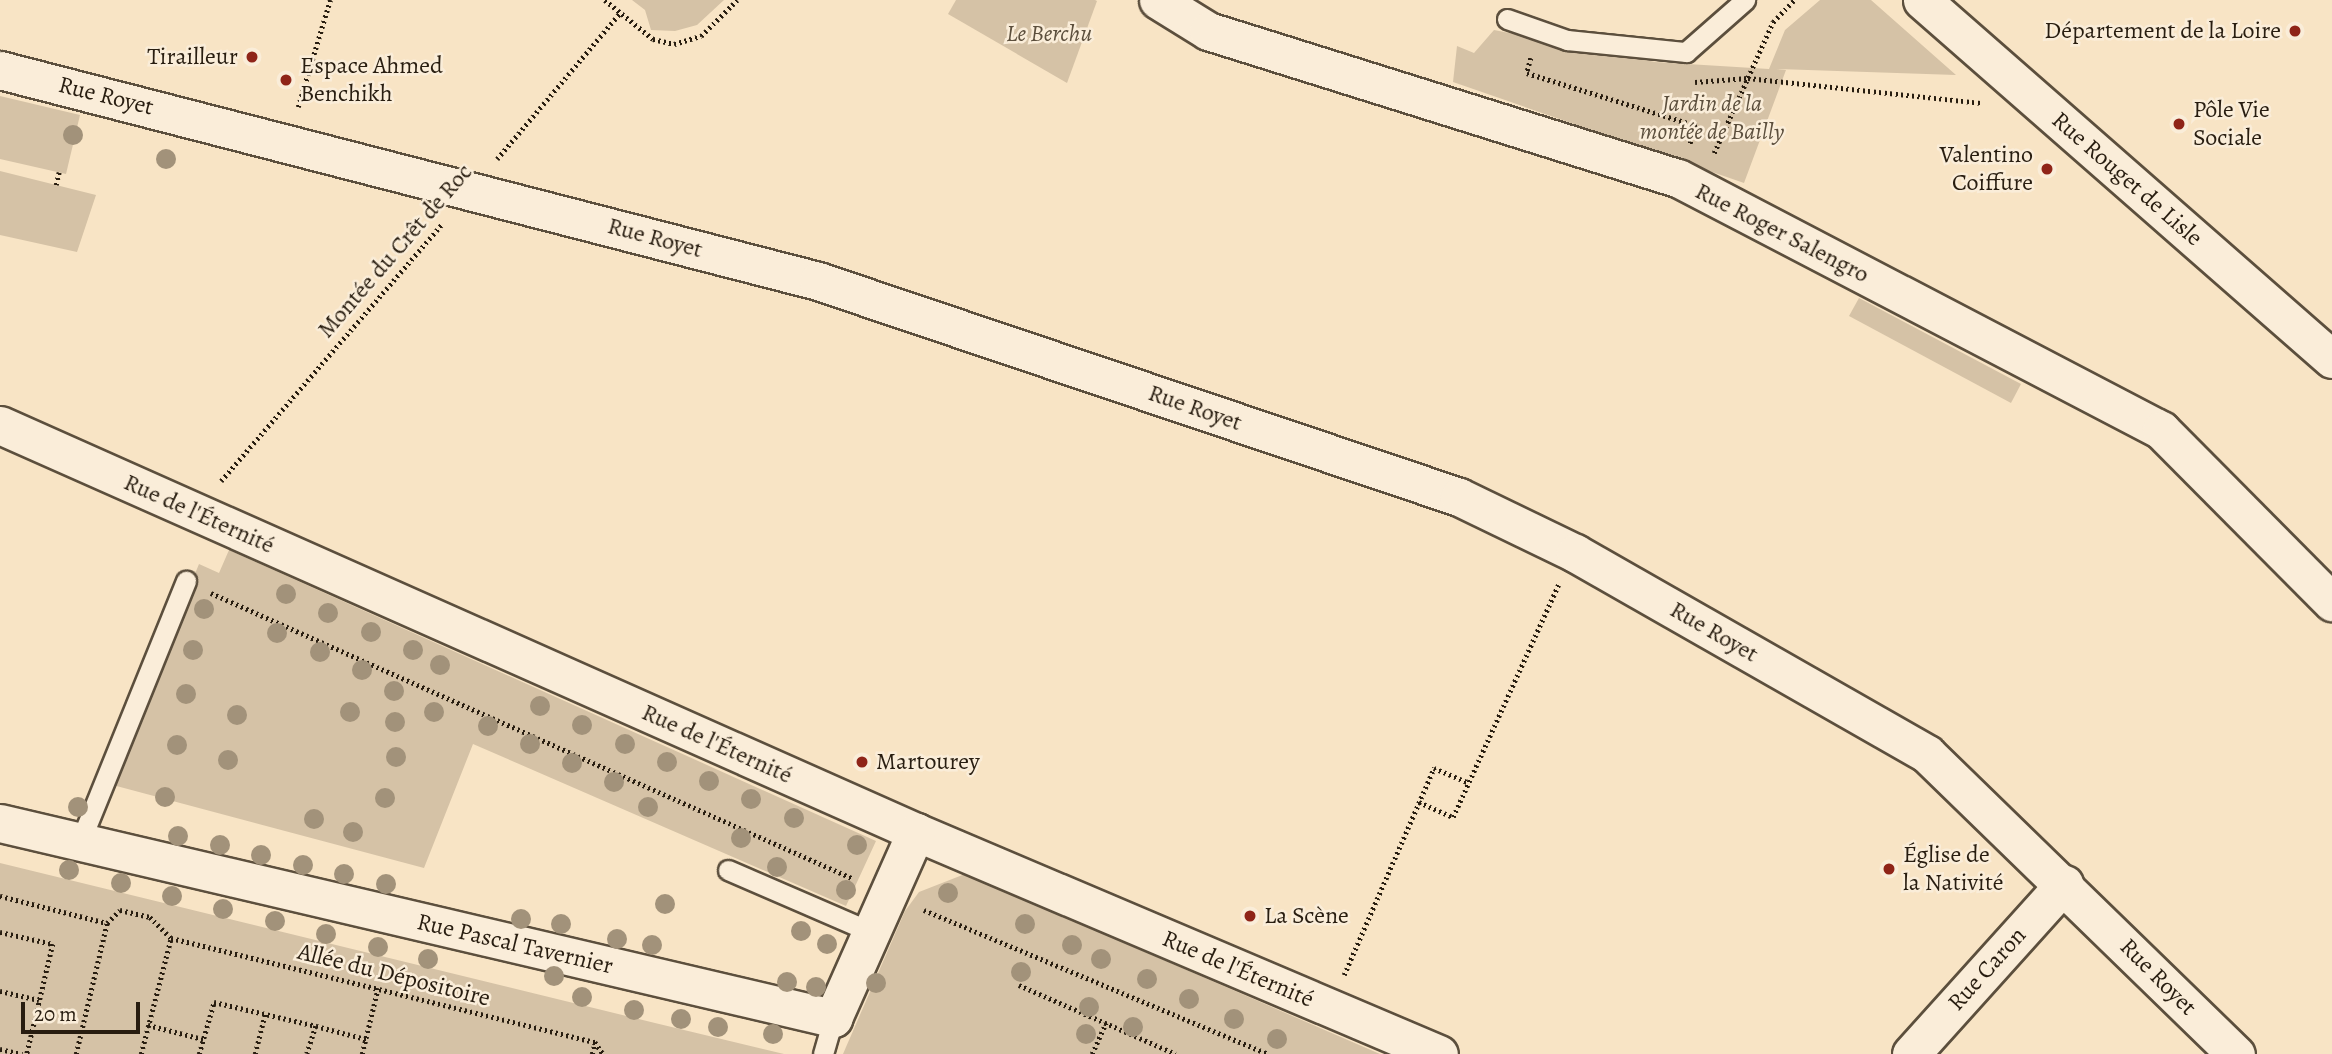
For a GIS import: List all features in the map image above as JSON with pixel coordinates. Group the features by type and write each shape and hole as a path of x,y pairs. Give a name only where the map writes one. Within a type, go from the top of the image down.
{"street":[{"name":"Rue Roger Salengro","path":"1158,0 1208,31 1688,184 2161,430 2332,602"},
{"name":"Rue Rouget de Lisle","path":"1922,0 2332,359"},
{"name":"Rue Royet","path":"0,70 472,189 818,281 1460,496 1575,553 1927,754 2064,884 2236,1054"},
{"name":"Rue de l'Éternité","path":"0,425 916,832 1439,1054"},
{"name":"Rue Pascal Tavernier","path":"0,823 833,1018"},
{"path":"833,1018 916,832"},
{"name":"Rue Caron","path":"1911,1054 2064,884"}],"lane":[{"path":"1507,19 1567,40 1686,52 1745,0"},
{"path":"80,842 186,581"},
{"path":"728,870 871,932"},
{"path":"823,1054 833,1018"}],"path":[{"path":"287,142 330,0"},
{"path":"605,0 653,39 674,44 701,36 737,0"},
{"path":"1688,184 1748,78 1773,22 1794,0"},
{"name":"Montée du Crêt de Roc","path":"195,511 620,13"},
{"path":"1544,60 1531,58 1528,73 1697,126 1688,184"},
{"path":"1688,83 1748,78 1978,105 2007,73"},
{"path":"56,185 59,173"},
{"path":"186,581 888,894 1268,1054"},
{"path":"1419,802 1452,817 1553,596"},
{"path":"1364,930 1434,768 1467,782"},
{"path":"0,896 107,923"},
{"path":"76,1054 107,923 120,910 150,917 171,938 141,1054"},
{"path":"0,932 53,944 27,1054"},
{"name":"Allée du Dépositoire","path":"171,938 595,1042"},
{"path":"1018,985 1176,1054"},
{"path":"362,1054 378,988"},
{"path":"0,991 40,1000"},
{"path":"199,1054 214,1002 366,1039"},
{"path":"255,1054 265,1014"},
{"path":"1092,1054 1106,1023"},
{"path":"148,1025 203,1039"},
{"path":"307,1054 316,1026"},
{"path":"592,1054 595,1042"},
{"path":"595,1042 603,1054"},
{"path":"0,1049 22,1054"}],"green space":[{"path":"632,0 724,0 697,25 675,31 651,30 645,10"},
{"name":"Le Berchu","path":"956,0 1097,1 1067,83 948,14"},
{"name":"Jardin de la montée de Bailly","path":"1820,0 1871,0 1956,75 1776,69 1786,70 1744,183 1453,82 1457,46 1474,53 1494,30 1655,62 1769,69 1785,30"},
{"path":"0,96 80,115 66,174 0,159"},
{"path":"0,171 96,195 77,252 0,235"},
{"path":"1859,298 2021,384 2011,403 1849,316"},
{"path":"229,550 876,841 846,906 473,744 424,868 109,784 199,564 219,573"},
{"path":"0,863 655,1023 784,1054 0,1054"},
{"path":"965,874 1380,1054 843,1054 905,911 919,892"}],"place":[{"name":"Département de la Loire","path":"2295,31"},
{"name":"Tirailleur","path":"252,57"},
{"name":"Espace Ahmed Benchikh","path":"286,80"},
{"name":"Pôle Vie Sociale","path":"2179,124"},
{"name":"Valentino Coiffure","path":"2047,169"},
{"name":"Martourey","path":"862,762"},
{"name":"Église de la Nativité","path":"1889,869"},
{"name":"La Scène","path":"1250,916"}]}
